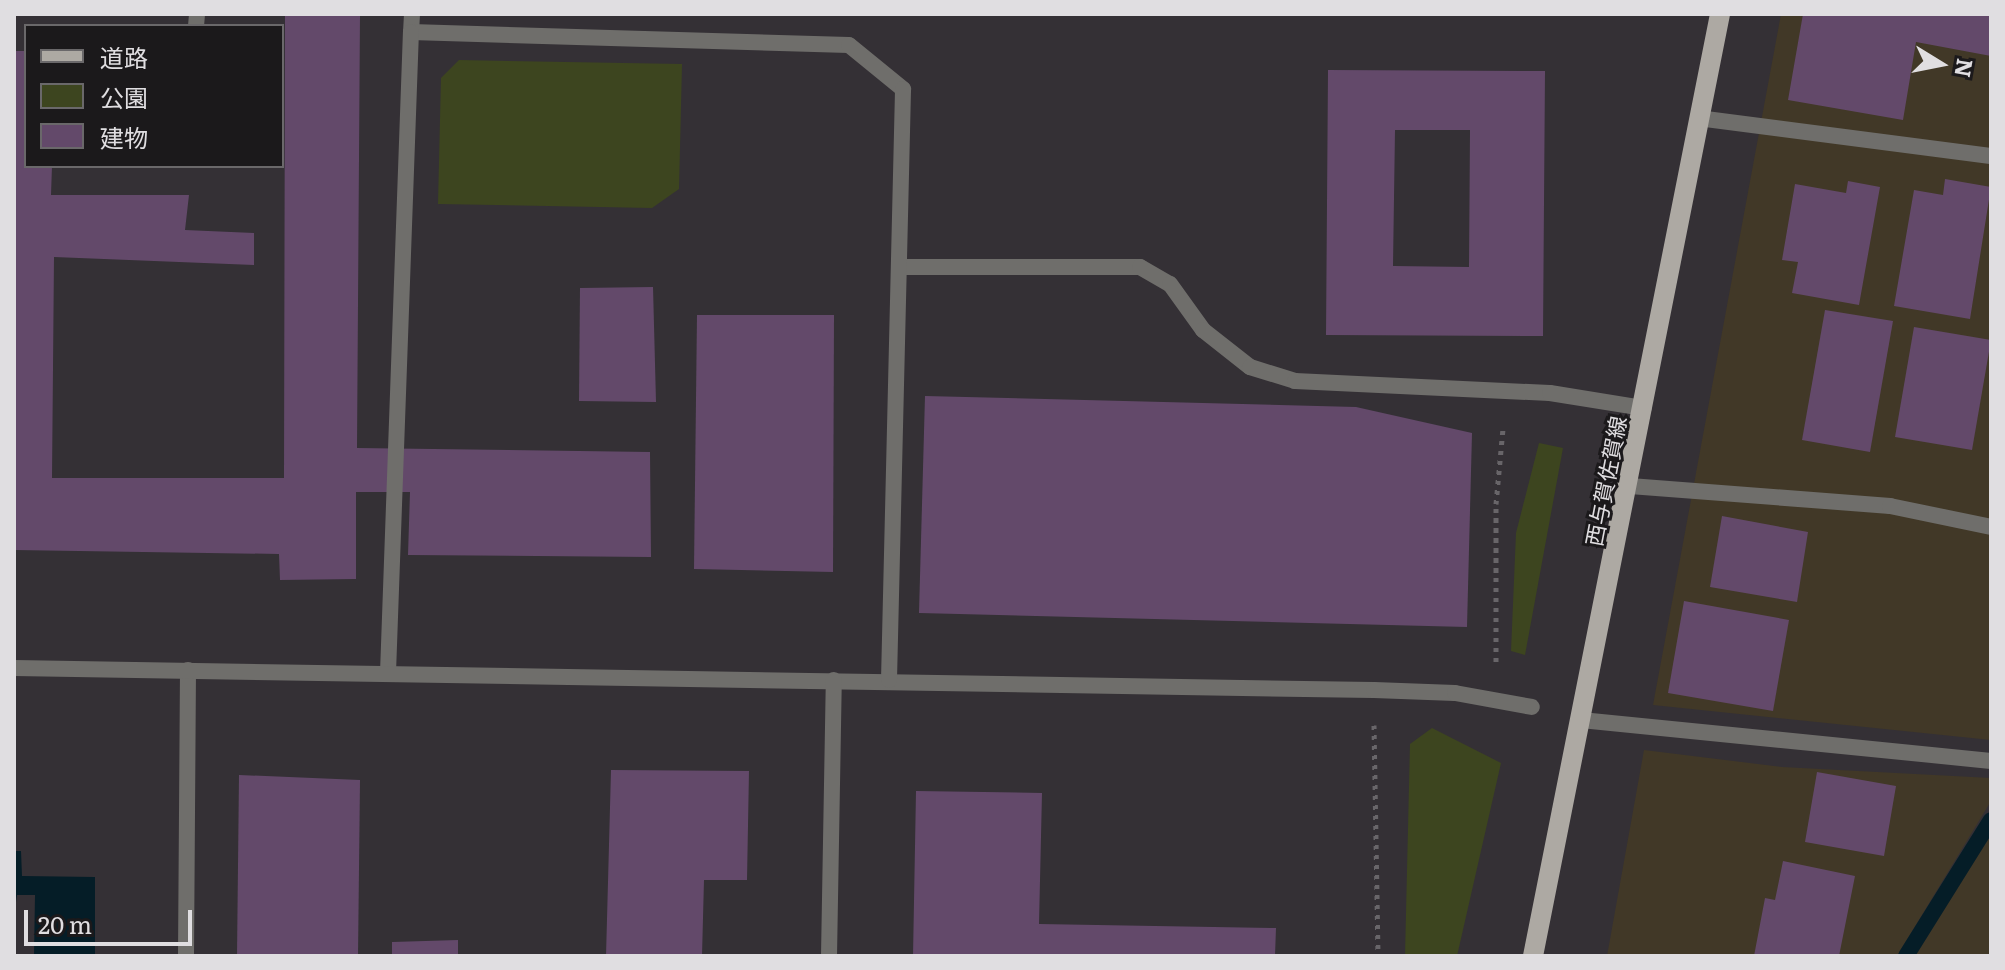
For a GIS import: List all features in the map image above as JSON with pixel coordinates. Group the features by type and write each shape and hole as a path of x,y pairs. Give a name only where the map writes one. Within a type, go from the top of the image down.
{"main road":[{"name":"西与賀佐賀線","path":"1533,956 1630,486 1720,14"}],"street":[{"path":"388,673 412,14"},
{"path":"411,32 849,45 903,89 889,680"},
{"path":"1698,118 1991,156"},
{"path":"900,267 1140,267 1170,284 1203,330 1250,367 1295,381 1595,397 1644,408"},
{"path":"1630,486 1890,506 1991,527"},
{"path":"14,668 1374,690 1493,699 1532,707"},
{"path":"186,956 188,670"},
{"path":"829,956 834,680"},
{"path":"1581,720 1991,761"}],"path":[{"path":"1493,699 1496,504 1507,391"},
{"path":"1374,690 1378,956"}],"shaded area":[{"path":"1781,14 1991,14 1991,740 1653,705"},
{"path":"1644,750 1782,767 1991,778 1991,801 1897,956 1607,956"},
{"path":"1991,829 1991,956 1912,956 1981,839"}],"green space":[{"path":"459,60 682,64 679,189 652,208 438,204 441,78"},
{"path":"1539,443 1563,448 1525,655 1511,651 1516,533"},
{"path":"1432,728 1501,763 1457,956 1405,956 1410,744"}],"water":[{"path":"14,851 21,851 22,876 95,877 95,956 34,956 35,895 17,895 14,916"}],"building":[{"path":"285,14 360,14 357,448 650,452 651,557 408,555 410,492 356,492 356,579 280,580 279,554 14,550 14,51 24,51 24,168 52,168 51,195 189,195 185,230 254,233 254,265 54,257 52,478 284,478"},
{"path":"1803,14 1991,14 1991,56 1916,42 1903,120 1788,100"},
{"path":"1328,70 1545,71 1543,336 1326,335","holes":["1395,130 1470,130 1469,267 1393,266"]},
{"path":"1945,179 1991,187 1970,319 1894,306 1914,190 1943,195"},
{"path":"1848,181 1880,187 1859,305 1792,293 1798,262 1782,260 1795,184 1846,193"},
{"path":"653,287 656,402 579,401 580,288"},
{"path":"1825,310 1893,321 1870,452 1802,440"},
{"path":"697,315 834,315 833,572 694,569"},
{"path":"1914,327 1991,340 1972,450 1895,437"},
{"path":"925,396 1356,407 1472,433 1467,627 919,613"},
{"path":"1722,516 1808,532 1797,602 1710,587"},
{"path":"1684,601 1789,620 1773,711 1668,693"},
{"path":"611,770 749,771 747,880 704,880 702,956 606,956"},
{"path":"1817,772 1896,786 1884,856 1805,842"},
{"path":"239,775 360,780 358,956 237,956"},
{"path":"916,791 1042,793 1039,924 1276,928 1275,956 913,956"},
{"path":"1783,861 1855,876 1839,956 1754,956 1765,898 1775,900"},
{"path":"458,940 458,956 392,956 392,942"}],"waterway":[{"path":"1906,956 1991,820"}]}
